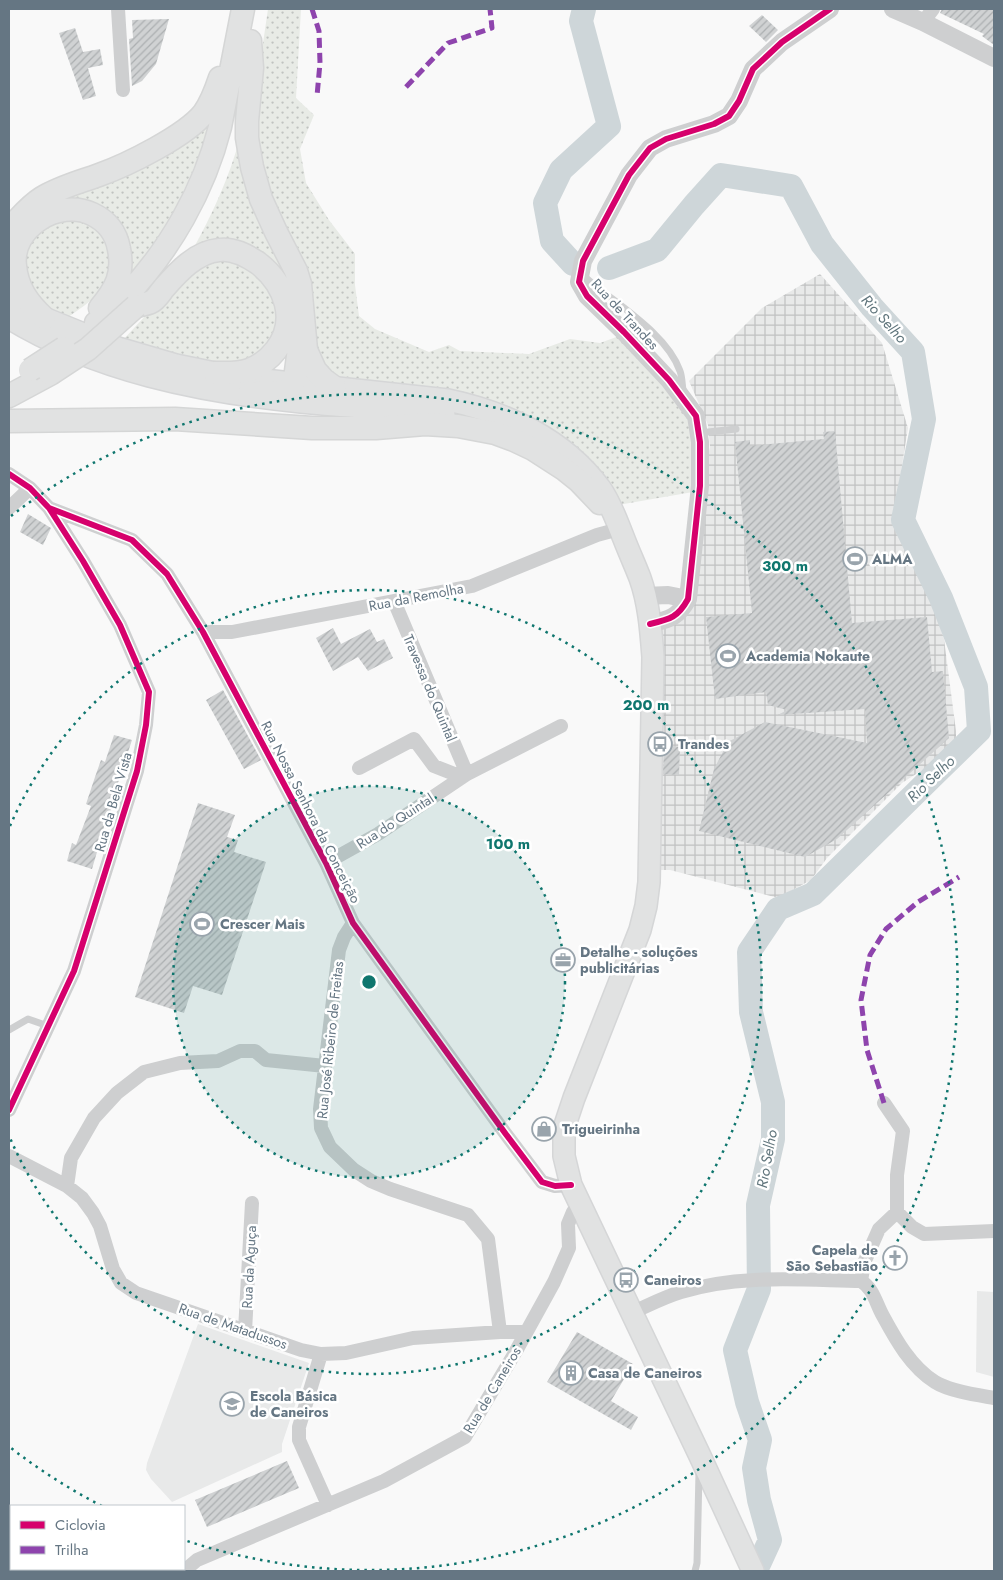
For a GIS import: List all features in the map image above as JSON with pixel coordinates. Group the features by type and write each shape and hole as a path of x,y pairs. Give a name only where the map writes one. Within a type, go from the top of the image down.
{"highway":[{"path":"9,382 40,372 88,349 130,303 165,272 190,235 210,196 235,124 243,41 243,9"},
{"path":"10,229 28,209 42,198 60,189 116,168 161,145 191,126 205,111 243,41 256,9"},
{"path":"243,41 252,68 247,121 249,153 261,198 296,271 300,284 302,317 309,359 324,380 335,388"},
{"path":"44,318 32,306 21,288 15,264 16,252 20,240 34,223 56,210 69,208 83,210 99,218 110,227 117,240 121,268 112,293 99,309 96,323"},
{"path":"9,396 40,372 72,342 96,323 130,303 152,302 184,267 206,253 228,249 240,252 264,268 280,287 288,309 288,319 281,342 269,359 250,370 215,373"},
{"path":"249,395 261,392 282,393 288,391 297,370 302,317"},
{"path":"9,421 175,419 312,428 376,428 425,424 458,426 495,434 533,449 579,481 600,503"}],"main road":[{"path":"9,297 44,318 118,348 167,362 215,373 448,400 471,405 517,423 555,444 582,467 609,502 641,580 650,624 653,657 649,882 640,930 564,1128 564,1156 571,1185 700,1456 749,1564"},
{"path":"9,318 48,340 92,359 188,384 301,402 435,414 471,419 501,427 524,436 564,461 585,482 619,528"}],"street":[{"path":"118,9 123,90"},
{"name":"Rua de Trandes","path":"688,599 700,486 700,442 696,416 669,380 644,352 587,296 579,282 583,261 629,175 650,148 666,139 714,124 729,116 739,102 753,69 782,42 830,9"},
{"path":"893,9 928,15 994,58"},
{"name":"Rua Nossa Senhora da Conceição","path":"9,474 30,488 49,508 132,540 167,574 203,632 326,862 354,923 504,1133 542,1182 555,1186 571,1185"},
{"path":"9,508 30,488"},
{"name":"Rua da Bela Vista","path":"9,1110 74,971 137,771 146,725 149,692 120,625 83,561 49,508"},
{"name":"Rua da Remolha","path":"203,632 232,632 472,586 597,535 619,528"},
{"path":"645,596 668,595 688,599 681,612 666,620 650,624"},
{"name":"Travessa do Quintal","path":"394,601 464,776"},
{"name":"Rua do Quintal","path":"326,862 378,834 464,776 561,726"},
{"path":"359,768 414,739 434,766 464,776"},
{"name":"Rua José Ribeiro de Freitas","path":"354,923 344,937 339,950 320,1109 321,1128 330,1147 354,1170 371,1181 468,1215 488,1239 500,1332"},
{"path":"67,1186 71,1158 94,1118 117,1093 144,1072 180,1063 218,1061 240,1051 255,1051 266,1060 325,1066"},
{"path":"884,1103 903,1131 897,1175 897,1212 912,1227 924,1234 994,1231"},
{"name":"Rua de Matadussos","path":"9,1156 67,1186 82,1198 100,1226 113,1269 121,1283 136,1293 245,1331 301,1350 321,1354 346,1353 413,1338 526,1332"},
{"name":"Rua da Aguça","path":"245,1331 252,1203"},
{"name":"Rua de Caneiros","path":"184,1571 196,1560 384,1481 465,1437 554,1282 569,1248 568,1224 573,1212 582,1208"},
{"path":"897,1212 880,1229 864,1263 865,1284 882,1316 911,1361 936,1383 964,1392 994,1398"},
{"path":"631,1313 680,1292 714,1284 744,1280 865,1284"},
{"path":"321,1354 301,1419 299,1440 328,1505"}],"lane":[{"path":"699,433 736,429"},
{"path":"9,1030 28,1019 48,1026"},
{"path":"695,1571 697,1563 700,1456"}],"shaded area":[{"path":"268,9 301,9 296,98 314,115 300,149 306,183 329,220 355,254 355,285 359,316 375,329 429,352 449,345 460,351 529,354 570,339 600,343 619,336 692,417 693,492 618,505 549,431 365,385 333,374 312,346 262,174 254,136 256,91"},
{"path":"214,114 196,163 174,210 154,245 128,280 107,212 20,224"},
{"path":"240,138 294,293 281,275 192,251 219,196"},
{"path":"53,219 86,219 109,241 110,248 110,273 103,288 92,300 64,320 52,314 29,288 24,256 36,231"},
{"path":"213,259 239,261 269,287 279,317 269,346 233,368 122,341 173,286"},
{"path":"820,274 882,343 908,428 893,521 935,610 944,639 956,743 941,758 902,783 827,858 811,880 778,898 670,870 650,870 653,631 681,612 699,491 710,447 708,425 689,381 762,308"},
{"path":"977,1291 994,1292 994,1377 976,1372"},
{"name":"Escola Básica de Caneiros","path":"198,1324 309,1363 282,1444 282,1452 172,1502 151,1479 146,1470 147,1463"}],"building":[{"path":"942,9 994,9 994,45 982,36 984,34 940,13"},
{"path":"762,15 778,30 766,42 749,26"},
{"path":"169,19 156,64 142,81 132,86 129,39 133,38 132,20"},
{"path":"75,28 83,52 100,49 103,65 88,68 96,96 83,100 59,33"},
{"path":"835,431 852,623 927,617 932,672 943,671 949,738 837,839 805,857 699,831 714,769 728,742 765,722 867,743 865,709 778,715 787,710 768,705 766,692 715,699 706,617 752,613 735,442 750,440 750,446 824,439 823,432"},
{"path":"28,514 51,528 43,545 20,532"},
{"path":"333,628 341,644 370,629 377,642 384,639 393,658 368,671 358,657 333,671 316,638"},
{"path":"223,690 261,760 244,769 206,700"},
{"path":"114,735 132,740 114,795 116,796 95,851 97,852 92,869 67,861 72,843 76,845 91,806 86,804 101,760 105,762"},
{"path":"664,745 680,747 679,775 663,774"},
{"name":"Crescer Mais","path":"198,803 235,815 227,837 238,840 234,852 266,862 222,995 193,986 184,1013 135,997"},
{"name":"Casa de Caneiros","path":"577,1332 633,1364 611,1401 638,1417 631,1430 547,1382"},
{"path":"287,1461 299,1488 207,1527 195,1500"}],"waterway":[{"name":"Rio Selho","path":"573,264 552,241 545,203 561,170 609,126 581,21 584,9"},
{"name":"Rio Selho","path":"609,268 657,250 721,175 791,186 822,244 872,307 913,352 924,419 903,520 941,598 976,687 979,731 813,894 778,909 749,952 751,1012 773,1102 773,1139 758,1205 759,1289 735,1350 747,1402 760,1440 754,1468 759,1500 770,1540 759,1564 753,1571"}],"marked path":[{"path":"312,9 319,31 320,63 317,96"},
{"path":"406,87 448,43 492,28 490,9"},
{"path":"884,1103 867,1050 861,1000 870,955 886,929 918,902 959,877"}],"cycle path":[{"path":"650,624 663,621 677,614 688,599 700,486 700,442 696,416 669,380 587,296 579,282 583,261 629,175 650,148 666,139 714,124 729,116 739,101 753,69 782,42 830,9"},
{"path":"9,474 30,488 49,508 132,540 167,574 203,632 326,863 353,923 542,1182 555,1186 571,1185"},
{"path":"9,1110 74,971 137,771 146,725 149,692 120,625 83,561 49,508"}],"place":[{"name":"ALMA","path":"855,559"},
{"name":"Academia Nokaute","path":"728,656"},
{"name":"Trandes","path":"660,744"},
{"name":"Crescer Mais","path":"202,924"},
{"name":"Detalhe - soluções publicitárias","path":"563,960"},
{"name":"Trigueirinha","path":"544,1129"},
{"name":"Capela de São Sebastião","path":"895,1258"},
{"name":"Caneiros","path":"626,1280"},
{"name":"Casa de Caneiros","path":"571,1373"},
{"name":"Escola Básica de Caneiros","path":"232,1404"}]}
